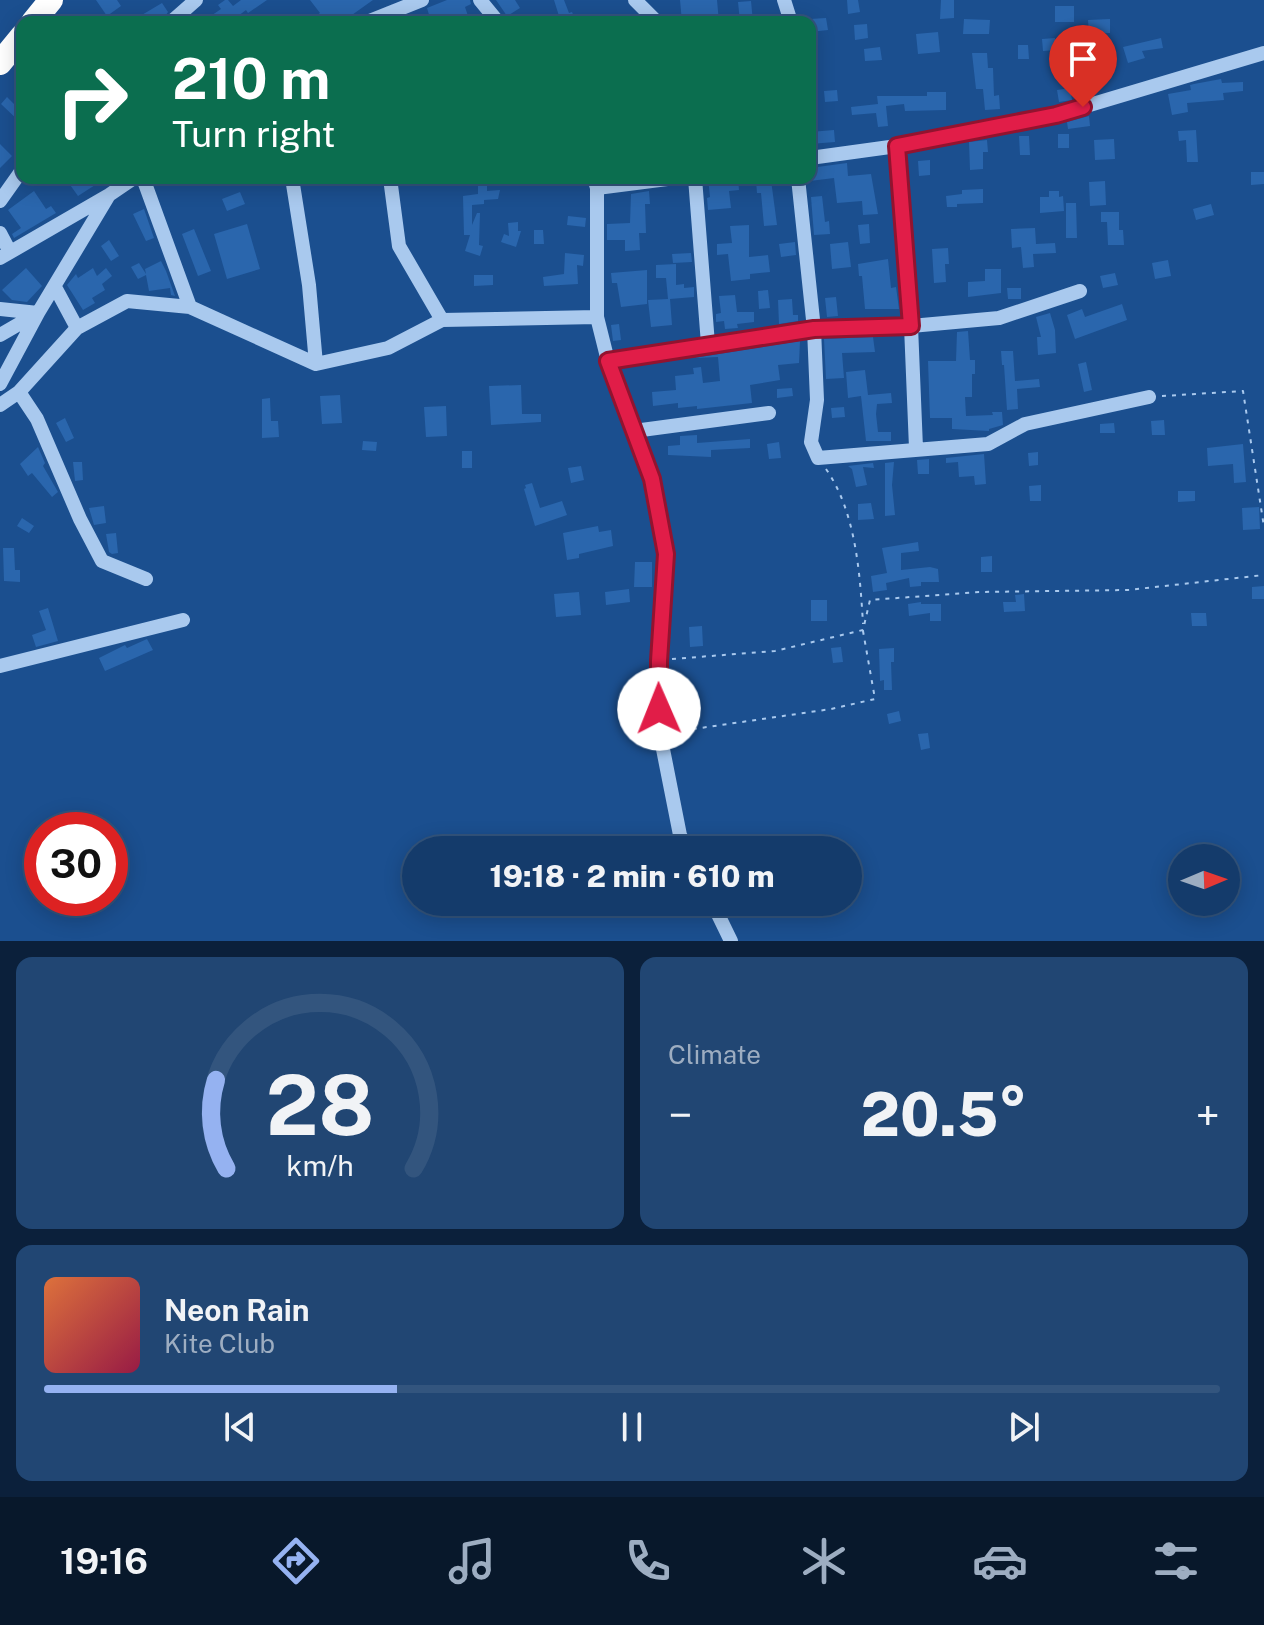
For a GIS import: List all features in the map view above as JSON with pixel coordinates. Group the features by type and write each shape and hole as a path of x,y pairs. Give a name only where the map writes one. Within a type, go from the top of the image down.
{"highway":[{"path":"38,16 51,0"},
{"path":"0,63 16,43"}],"street":[{"path":"178,16 196,0"},
{"path":"380,16 422,0"},
{"path":"480,0 493,16"},
{"path":"635,0 651,16"},
{"path":"816,157 897,146 1056,115 1264,53"},
{"path":"897,146 911,326 916,448"},
{"path":"0,201 16,178"},
{"path":"0,233 5,255 125,184"},
{"path":"145,184 190,307"},
{"path":"293,184 309,285 316,364"},
{"path":"391,184 399,246 442,320"},
{"path":"596,184 597,317 608,361 652,479 666,554 659,661 660,734 680,836"},
{"path":"695,184 708,344"},
{"path":"799,184 814,329 817,400 811,442 818,458 988,444 1025,424 1149,397"},
{"path":"0,384 38,313 109,195"},
{"path":"55,287 77,328"},
{"path":"608,361 814,329 911,326 999,318 1080,291"},
{"path":"0,405 19,392 77,328 127,301 190,307 316,364 388,348 442,320 597,317"},
{"path":"0,309 38,313"},
{"path":"0,335 38,313"},
{"path":"19,392 37,419 80,519 102,561 146,579"},
{"path":"634,431 769,413"},
{"path":"0,666 183,620"},
{"path":"719,916 731,941"}],"path":[{"path":"1149,397 1243,391 1264,527"},
{"path":"660,734 831,709 875,699 863,630 861,581 846,511 832,479 818,458"},
{"path":"863,630 870,600 979,592 1128,590 1264,575"},
{"path":"659,661 775,651 863,630"}],"building":[{"path":"96,0 117,0 121,6 107,16"},
{"path":"225,0 233,6 241,0 267,0 238,16 211,16 221,9 218,5"},
{"path":"310,0 373,0 350,16 316,16 320,13"},
{"path":"447,0 470,0 471,4 465,7 468,16 429,16 427,8"},
{"path":"496,0 515,0 520,8 507,16"},
{"path":"554,0 564,0 569,13 572,12 574,16 559,16"},
{"path":"680,0 717,0 718,16 681,16"},
{"path":"847,0 858,0 860,12 848,14"},
{"path":"941,0 954,0 954,18 940,19"},
{"path":"751,1 752,16 739,16 738,2"},
{"path":"162,3 168,12 165,16 140,16"},
{"path":"1055,6 1074,6 1074,22 1055,22"},
{"path":"826,18 828,30 816,31 816,19"},
{"path":"964,19 990,20 989,34 963,34"},
{"path":"1110,19 1110,33 1089,34 1088,20"},
{"path":"867,24 868,38 855,40 854,25"},
{"path":"938,32 940,52 918,54 916,34"},
{"path":"1055,38 1056,50 1043,51 1042,39"},
{"path":"1161,38 1163,48 1142,51 1145,58 1128,63 1123,47"},
{"path":"1075,43 1076,59 1065,60 1064,44"},
{"path":"1018,45 1028,45 1029,59 1018,59"},
{"path":"880,47 882,60 865,61 864,49"},
{"path":"972,53 987,53 988,68 993,68 994,96 999,95 1000,109 985,110 983,89 976,89"},
{"path":"1221,79 1222,83 1243,82 1243,91 1223,93 1224,100 1187,103 1188,112 1172,115 1168,94 1191,90 1190,85"},
{"path":"1070,88 1072,100 1059,102 1057,90"},
{"path":"837,90 838,101 825,102 824,91"},
{"path":"927,92 946,92 946,110 905,111 904,104 886,106 888,126 878,127 876,113 852,115 851,107 878,104 877,96 927,96"},
{"path":"7,97 16,106 16,118 1,104"},
{"path":"1089,116 1090,126 1068,129 1067,122"},
{"path":"834,130 835,142 816,144 816,132"},
{"path":"1196,130 1198,162 1187,162 1186,140 1179,141 1178,131"},
{"path":"1058,134 1069,134 1069,148 1058,148"},
{"path":"1019,136 1029,136 1030,155 1020,155"},
{"path":"1114,139 1115,159 1095,160 1094,140"},
{"path":"987,140 988,152 983,152 983,169 970,170 969,142"},
{"path":"0,144 12,156 0,168"},
{"path":"930,160 930,175 919,176 918,161"},
{"path":"847,163 848,176 871,174 878,214 863,215 862,201 837,203 834,178 816,180 816,167"},
{"path":"1251,172 1264,172 1264,184 1251,185"},
{"path":"1105,181 1106,205 1090,206 1089,182"},
{"path":"69,184 97,184 78,196"},
{"path":"478,184 487,184 487,191 500,190 498,199 472,205 472,225 477,213 480,213 479,245 483,246 480,256 465,251 470,235 464,235 463,196 478,194"},
{"path":"709,184 738,184 739,190 729,191 731,208 708,210 707,198 710,197"},
{"path":"756,184 772,184 777,225 764,226 761,193 757,193"},
{"path":"983,189 983,203 947,207 946,196 962,194 962,190"},
{"path":"34,191 46,209 51,206 56,213 14,238 12,234 21,228 8,210"},
{"path":"649,191 650,204 645,204 646,233 639,233 640,250 625,251 625,240 607,240 607,224 630,223 631,194"},
{"path":"1049,191 1059,191 1059,197 1063,196 1064,211 1040,213 1040,197 1049,197"},
{"path":"240,192 245,204 227,211 222,199"},
{"path":"822,196 825,222 829,221 830,234 814,235 811,197"},
{"path":"1066,203 1076,203 1077,238 1066,238"},
{"path":"1211,204 1214,215 1196,220 1193,209"},
{"path":"144,209 154,238 146,241 133,214"},
{"path":"1101,212 1119,212 1119,230 1123,230 1124,245 1108,245 1107,222 1101,222"},
{"path":"568,216 586,218 585,227 567,225"},
{"path":"518,222 518,231 521,231 516,247 501,242 504,234 509,236 508,223"},
{"path":"247,224 260,269 227,279 214,234"},
{"path":"869,224 870,243 860,244 858,225"},
{"path":"749,225 749,257 768,255 770,272 750,274 750,279 731,281 728,254 717,255 717,244 732,243 730,226"},
{"path":"1035,228 1036,244 1055,243 1056,253 1033,254 1034,267 1023,268 1021,247 1012,248 1011,229"},
{"path":"194,229 211,271 198,276 182,234"},
{"path":"534,230 543,230 544,244 534,244"},
{"path":"109,240 119,256 111,261 101,246"},
{"path":"795,242 796,255 781,257 779,244"},
{"path":"848,242 851,267 832,269 830,244"},
{"path":"948,248 946,282 934,283 932,249"},
{"path":"565,253 584,255 583,266 577,265 578,284 544,286 543,277 564,274"},
{"path":"691,253 692,262 673,263 672,254"},
{"path":"888,259 891,288 896,287 899,309 865,309 858,264"},
{"path":"1168,260 1171,276 1155,279 1152,263"},
{"path":"161,261 175,296 171,295 170,288 149,291 146,275 138,279 131,267 139,263 146,274 145,269"},
{"path":"676,264 676,285 694,287 694,297 670,299 672,325 651,327 648,300 668,299 666,278 656,278 656,265"},
{"path":"26,268 42,286 27,302 12,300 2,290"},
{"path":"93,268 97,276 106,268 112,276 102,284 105,290 92,298 95,303 83,310 67,285 76,274 78,278"},
{"path":"985,269 1001,269 1001,293 968,297 968,282 985,281"},
{"path":"647,270 647,304 621,307 617,283 612,283 611,273"},
{"path":"1115,273 1118,285 1103,288 1100,276"},
{"path":"474,275 493,275 493,285 474,286"},
{"path":"1007,288 1021,288 1021,299 1008,299"},
{"path":"768,290 770,308 759,309 758,291"},
{"path":"735,295 737,312 754,312 754,322 725,329 724,321 716,322 716,314 721,313 719,296"},
{"path":"836,297 838,316 827,317 825,298"},
{"path":"792,299 793,315 798,315 798,321 779,324 778,300"},
{"path":"1122,304 1127,320 1075,339 1067,315 1082,309 1085,317"},
{"path":"1050,313 1055,330 1056,353 1038,355 1037,337 1041,337 1036,317"},
{"path":"619,324 621,340 613,341 611,325"},
{"path":"968,331 970,360 975,360 975,374 972,374 972,397 965,397 966,416 1002,412 1003,425 989,431 952,429 952,418 930,418 928,361 956,361 957,332"},
{"path":"873,337 875,352 842,353 844,378 826,379 824,339"},
{"path":"800,341 799,363 778,365 780,380 750,385 752,403 697,409 697,406 678,408 678,403 653,406 652,392 676,390 675,376 694,374 693,368 701,367 703,383 720,381 718,357 694,358"},
{"path":"1001,351 1013,351 1015,381 1039,379 1040,387 1017,389 1018,409 1007,410"},
{"path":"1086,362 1092,390 1084,392 1078,364"},
{"path":"865,370 868,395 891,393 892,403 877,404 876,414 878,432 891,432 891,441 866,441 861,396 848,398 846,372"},
{"path":"521,385 522,414 541,414 541,422 491,425 489,386"},
{"path":"792,388 793,396 777,398 777,389"},
{"path":"340,395 342,423 322,424 320,396"},
{"path":"270,398 271,421 278,421 279,437 262,438 262,399"},
{"path":"446,406 447,436 426,437 424,407"},
{"path":"844,407 845,417 832,418 831,408"},
{"path":"65,418 74,438 66,442 56,423"},
{"path":"1164,420 1165,435 1152,435 1151,421"},
{"path":"1114,423 1115,433 1100,433 1100,424"},
{"path":"697,435 697,443 750,439 750,448 711,450 711,457 668,455 668,446 680,445 680,436"},
{"path":"363,441 377,442 376,451 362,450"},
{"path":"779,442 781,458 769,459 767,444"},
{"path":"1243,444 1246,482 1234,483 1233,464 1208,466 1207,448"},
{"path":"38,447 45,463 43,466 58,492 52,497 32,473 28,476 20,464"},
{"path":"462,451 472,451 472,468 462,468"},
{"path":"1038,452 1038,465 1029,466 1028,453"},
{"path":"984,454 986,484 975,485 974,476 959,477 958,462 946,463 946,458"},
{"path":"929,459 929,474 918,474 917,460"},
{"path":"73,462 82,462 83,480 75,481"},
{"path":"894,462 892,485 895,515 885,516 885,463"},
{"path":"873,463 874,468 863,467 867,485 856,487 852,469 848,466"},
{"path":"581,466 584,480 571,483 568,468"},
{"path":"532,483 540,508 562,501 567,515 535,526 524,489 525,485"},
{"path":"1041,485 1041,501 1030,501 1029,486"},
{"path":"1178,491 1195,491 1195,501 1178,502"},
{"path":"871,503 874,519 858,520 858,504"},
{"path":"104,506 106,523 94,525 89,508"},
{"path":"1259,507 1260,529 1243,530 1242,508"},
{"path":"22,518 34,526 29,533 17,526"},
{"path":"598,526 599,532 611,530 613,546 567,560 563,533"},
{"path":"116,533 118,553 112,554 106,534"},
{"path":"918,542 919,551 901,553 901,570 938,569 939,582 921,582 921,586 910,587 909,578 886,583 887,590 873,592 871,576 887,573 882,548"},
{"path":"3,548 14,548 15,570 20,570 20,582 4,581"},
{"path":"992,556 992,572 981,572 981,557"},
{"path":"635,562 652,562 652,587 634,587"},
{"path":"1264,586 1264,599 1252,599 1252,587"},
{"path":"629,589 630,602 606,605 605,592"},
{"path":"579,592 581,615 556,617 554,594"},
{"path":"1024,594 1025,611 1004,612 1003,602 1016,602 1015,595"},
{"path":"811,600 827,600 827,621 811,621"},
{"path":"908,604 941,604 941,621 930,621 930,613 909,616"},
{"path":"48,608 58,641 36,647 32,635 46,630 39,611"},
{"path":"1191,613 1206,613 1207,626 1192,626"},
{"path":"702,626 703,646 690,647 689,627"},
{"path":"147,639 153,650 105,671 99,658 125,645 127,648"},
{"path":"841,647 843,662 833,663 831,648"},
{"path":"894,648 892,690 884,690 884,680 880,681 879,649"},
{"path":"685,680 686,690 669,692 669,682"},
{"path":"899,711 901,721 889,724 887,714"},
{"path":"928,733 930,748 921,750 918,734"}],"route":[{"path":"659,709 666,554 652,479 608,361 814,329 911,326 897,146 1083,107"}]}
